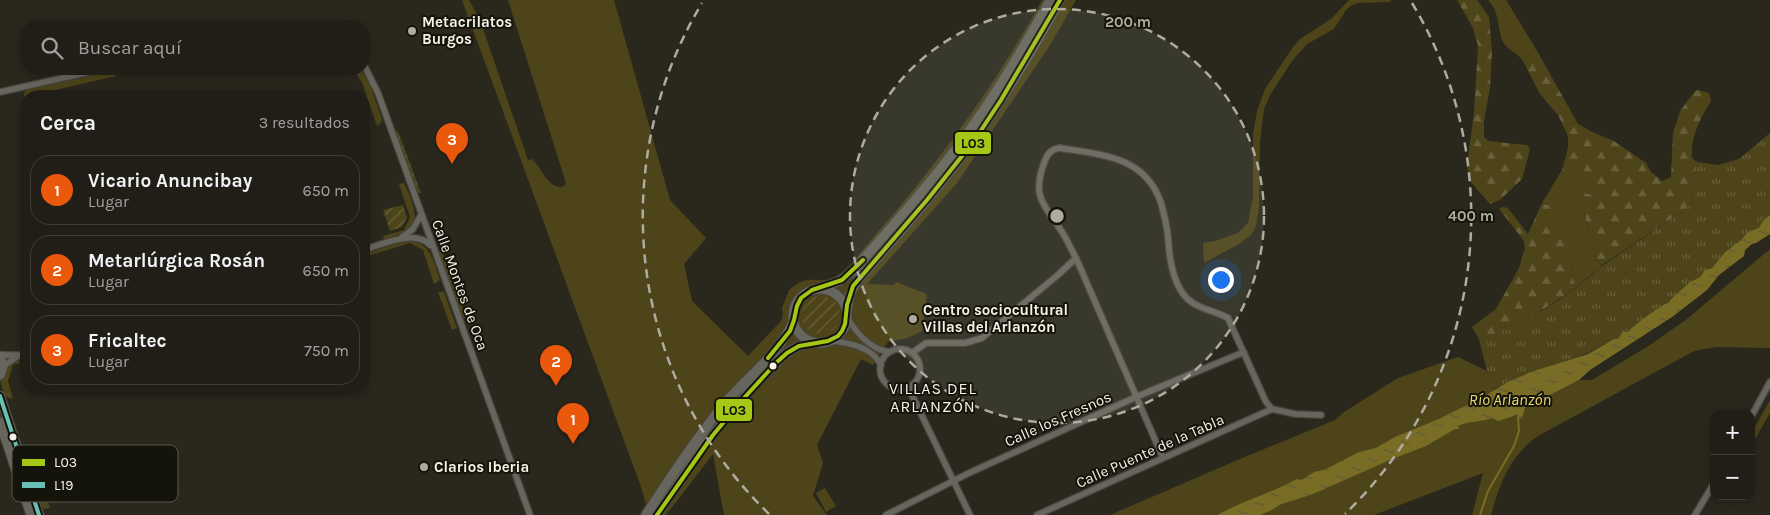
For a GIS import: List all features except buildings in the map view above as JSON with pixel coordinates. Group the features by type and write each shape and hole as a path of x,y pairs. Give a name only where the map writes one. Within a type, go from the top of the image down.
{"street":[{"path":"646,515 694,442 734,394 779,346 790,330 797,303 809,291 840,281 853,271 928,185 992,97 1050,0"},
{"path":"829,341 842,332 850,294 858,280 928,200 974,141 1002,100 1060,0"},
{"path":"0,92 76,75"},
{"name":"Calle Montes de Oca","path":"369,75 378,93 530,515"},
{"path":"1163,458 1076,258 1065,236 1042,204 1039,193 1040,174 1046,157 1056,148 1109,156 1127,164 1148,178 1156,191 1163,209 1167,229 1169,260 1183,294 1198,306 1228,318 1266,402 1272,409 1294,414 1321,416"},
{"path":"401,238 413,229 421,215"},
{"path":"370,248 401,238 420,238 426,240 432,246"},
{"path":"912,354 926,343 965,344 982,338 1076,258"},
{"path":"657,515 704,445 747,393 785,354 799,346 814,342 846,342 876,358 881,365 882,377 890,386 902,389 917,380 920,369 916,358 912,354 901,350 885,352 859,336 839,296 825,289 817,289"},
{"path":"794,319 801,334 814,342"},
{"path":"881,365 890,352"},
{"name":"Calle los Fresnos","path":"886,515 953,481 1136,397 1244,352"},
{"path":"1,370 0,355 20,354"},
{"path":"1,370 20,356"},
{"path":"1755,410 1770,382"},
{"path":"908,387 970,515"},
{"path":"0,396 16,445"},
{"name":"Calle Puente de la Tabla","path":"1037,515 1272,409"},
{"path":"0,422 12,458"},
{"path":"1695,515 1710,490"},
{"path":"27,502 31,515"},
{"path":"35,502 39,515"}],"green space":[{"path":"462,0 469,0 480,20 528,160 532,159 536,163 553,185 563,187 566,183 508,0 614,0 670,200 706,238 684,264 692,301 748,356 781,321 783,315 782,308 789,290 803,281 829,279 841,273 900,206 945,150 986,92 1042,0 1076,0 1050,45 957,183 867,284 894,285 896,282 927,294 922,331 908,338 888,342 873,365 861,359 817,445 823,463 813,496 827,515 724,515 713,454 666,515 650,515 647,505 639,515 646,504 640,484"},
{"path":"1054,0 1007,84 966,144 1011,75"},
{"path":"1349,0 1391,0 1390,2 1358,3 1352,5 1346,10 1334,29 1307,44 1292,61 1270,95 1264,109 1260,142 1259,208 1256,226 1251,235 1239,244 1204,263 1203,243 1238,233 1248,223 1253,196 1253,134 1257,111 1265,89 1300,39 1331,19"},
{"path":"1457,0 1477,0 1489,17 1492,52 1484,137 1488,141 1527,145 1530,149 1522,179 1500,200 1490,204 1470,181 1467,165 1474,113 1478,46 1473,28"},
{"path":"1488,0 1506,0 1536,49 1523,61 1503,42 1495,10"},
{"path":"1536,49 1578,124 1614,141 1646,163 1651,172 1662,181 1671,177 1673,133 1680,111 1695,91 1709,93 1711,101 1694,135 1692,158 1697,162 1691,205 1602,265 1595,259 1581,198 1585,193 1597,196 1599,188 1577,177 1569,178 1562,170 1568,148 1568,136 1558,115 1540,94 1523,61"},
{"path":"94,75 116,76 55,90 26,90"},
{"path":"357,75 364,75 370,85 382,119 381,123 377,126 370,106 370,90 365,90"},
{"path":"398,131 421,193 416,192 395,132"},
{"path":"1770,133 1770,215 1763,221 1760,228 1748,232 1725,252 1712,268 1705,270 1700,277 1690,282 1669,302 1643,319 1618,339 1614,339 1588,353 1494,389 1487,371 1479,339 1511,327 1561,299 1602,266 1691,205 1697,162 1718,165 1739,159"},
{"path":"961,149 928,193 853,280 845,293 838,287 857,273 921,200"},
{"path":"1562,170 1569,177 1577,177 1599,188 1597,196 1585,193 1581,198 1595,259 1602,266 1575,288 1570,258 1547,204 1542,203"},
{"path":"404,183 414,208 415,215 412,227 398,235 384,239 383,236 404,230 410,217 399,184"},
{"path":"1542,203 1551,206 1570,258 1575,288 1541,311 1517,324 1479,339 1472,327 1496,309 1519,268 1525,248 1524,241 1499,209 1503,207 1508,208 1528,234"},
{"path":"403,205 407,217 402,227 390,231 383,210"},
{"path":"411,241 423,245 431,255 440,280 434,284 423,250 410,243 370,255 370,252"},
{"path":"441,249 466,318 463,318 438,252"},
{"path":"1770,249 1770,348 1716,347 1694,351 1538,436 1520,452 1507,471 1491,515 1472,515 1483,473 1374,515 1110,515 1335,420 1344,412 1398,378 1458,357 1487,371 1506,418 1518,415 1522,418 1525,408 1579,380 1592,380 1650,345 1687,319"},
{"path":"438,292 444,292 457,328 452,330"},
{"path":"821,296 835,301 840,315 835,329 821,334 807,329 802,315 807,301"},
{"path":"19,360 20,363 13,365 8,381 13,399 4,395 0,379 4,368"},
{"path":"1770,400 1770,413 1755,439 1755,427"},
{"path":"825,488 836,506 826,512 816,493"},
{"path":"40,502 48,502 50,508 44,509"}],"water":[{"name":"Río Arlanzón","path":"1770,215 1770,234 1745,250 1744,256 1719,275 1707,290 1672,317 1590,370 1579,380 1525,408 1522,418 1518,419 1517,415 1498,421 1493,418 1462,424 1458,426 1459,429 1455,429 1426,446 1313,494 1279,505 1260,515 1217,515 1297,479 1302,480 1314,472 1324,470 1359,452 1376,448 1395,437 1472,404 1504,384 1531,372 1588,354 1614,339 1618,339 1623,332 1627,332 1658,308 1669,302 1690,282 1700,277 1705,270 1712,268 1725,252 1748,232 1759,228"}],"waterway":[{"path":"1480,515 1488,491 1514,446 1519,431 1518,417"}],"transit line":[{"name":"L03","path":"657,515 713,435 777,362 799,346 828,341 838,336 842,331 853,286 927,200 974,141 1001,100 1060,0"},
{"name":"L03","path":"768,358 790,331 801,298 812,290 842,280 863,260"},
{"name":"L19","path":"0,396 16,445"},
{"name":"L19","path":"35,502 39,515"}],"place":[{"name":"Metacrilatos Burgos","path":"412,31"},
{"name":"Fricaltec","path":"452,164"},
{"name":"Centro sociocultural Villas del Arlanzón","path":"913,319"},
{"name":"Metarlúrgica Rosán","path":"556,386"},
{"name":"Vicario Anuncibay","path":"573,444"},
{"name":"Clarios Iberia","path":"424,467"}],"district":[{"name":"VILLAS DEL ARLANZÓN","path":"933,397"}]}
